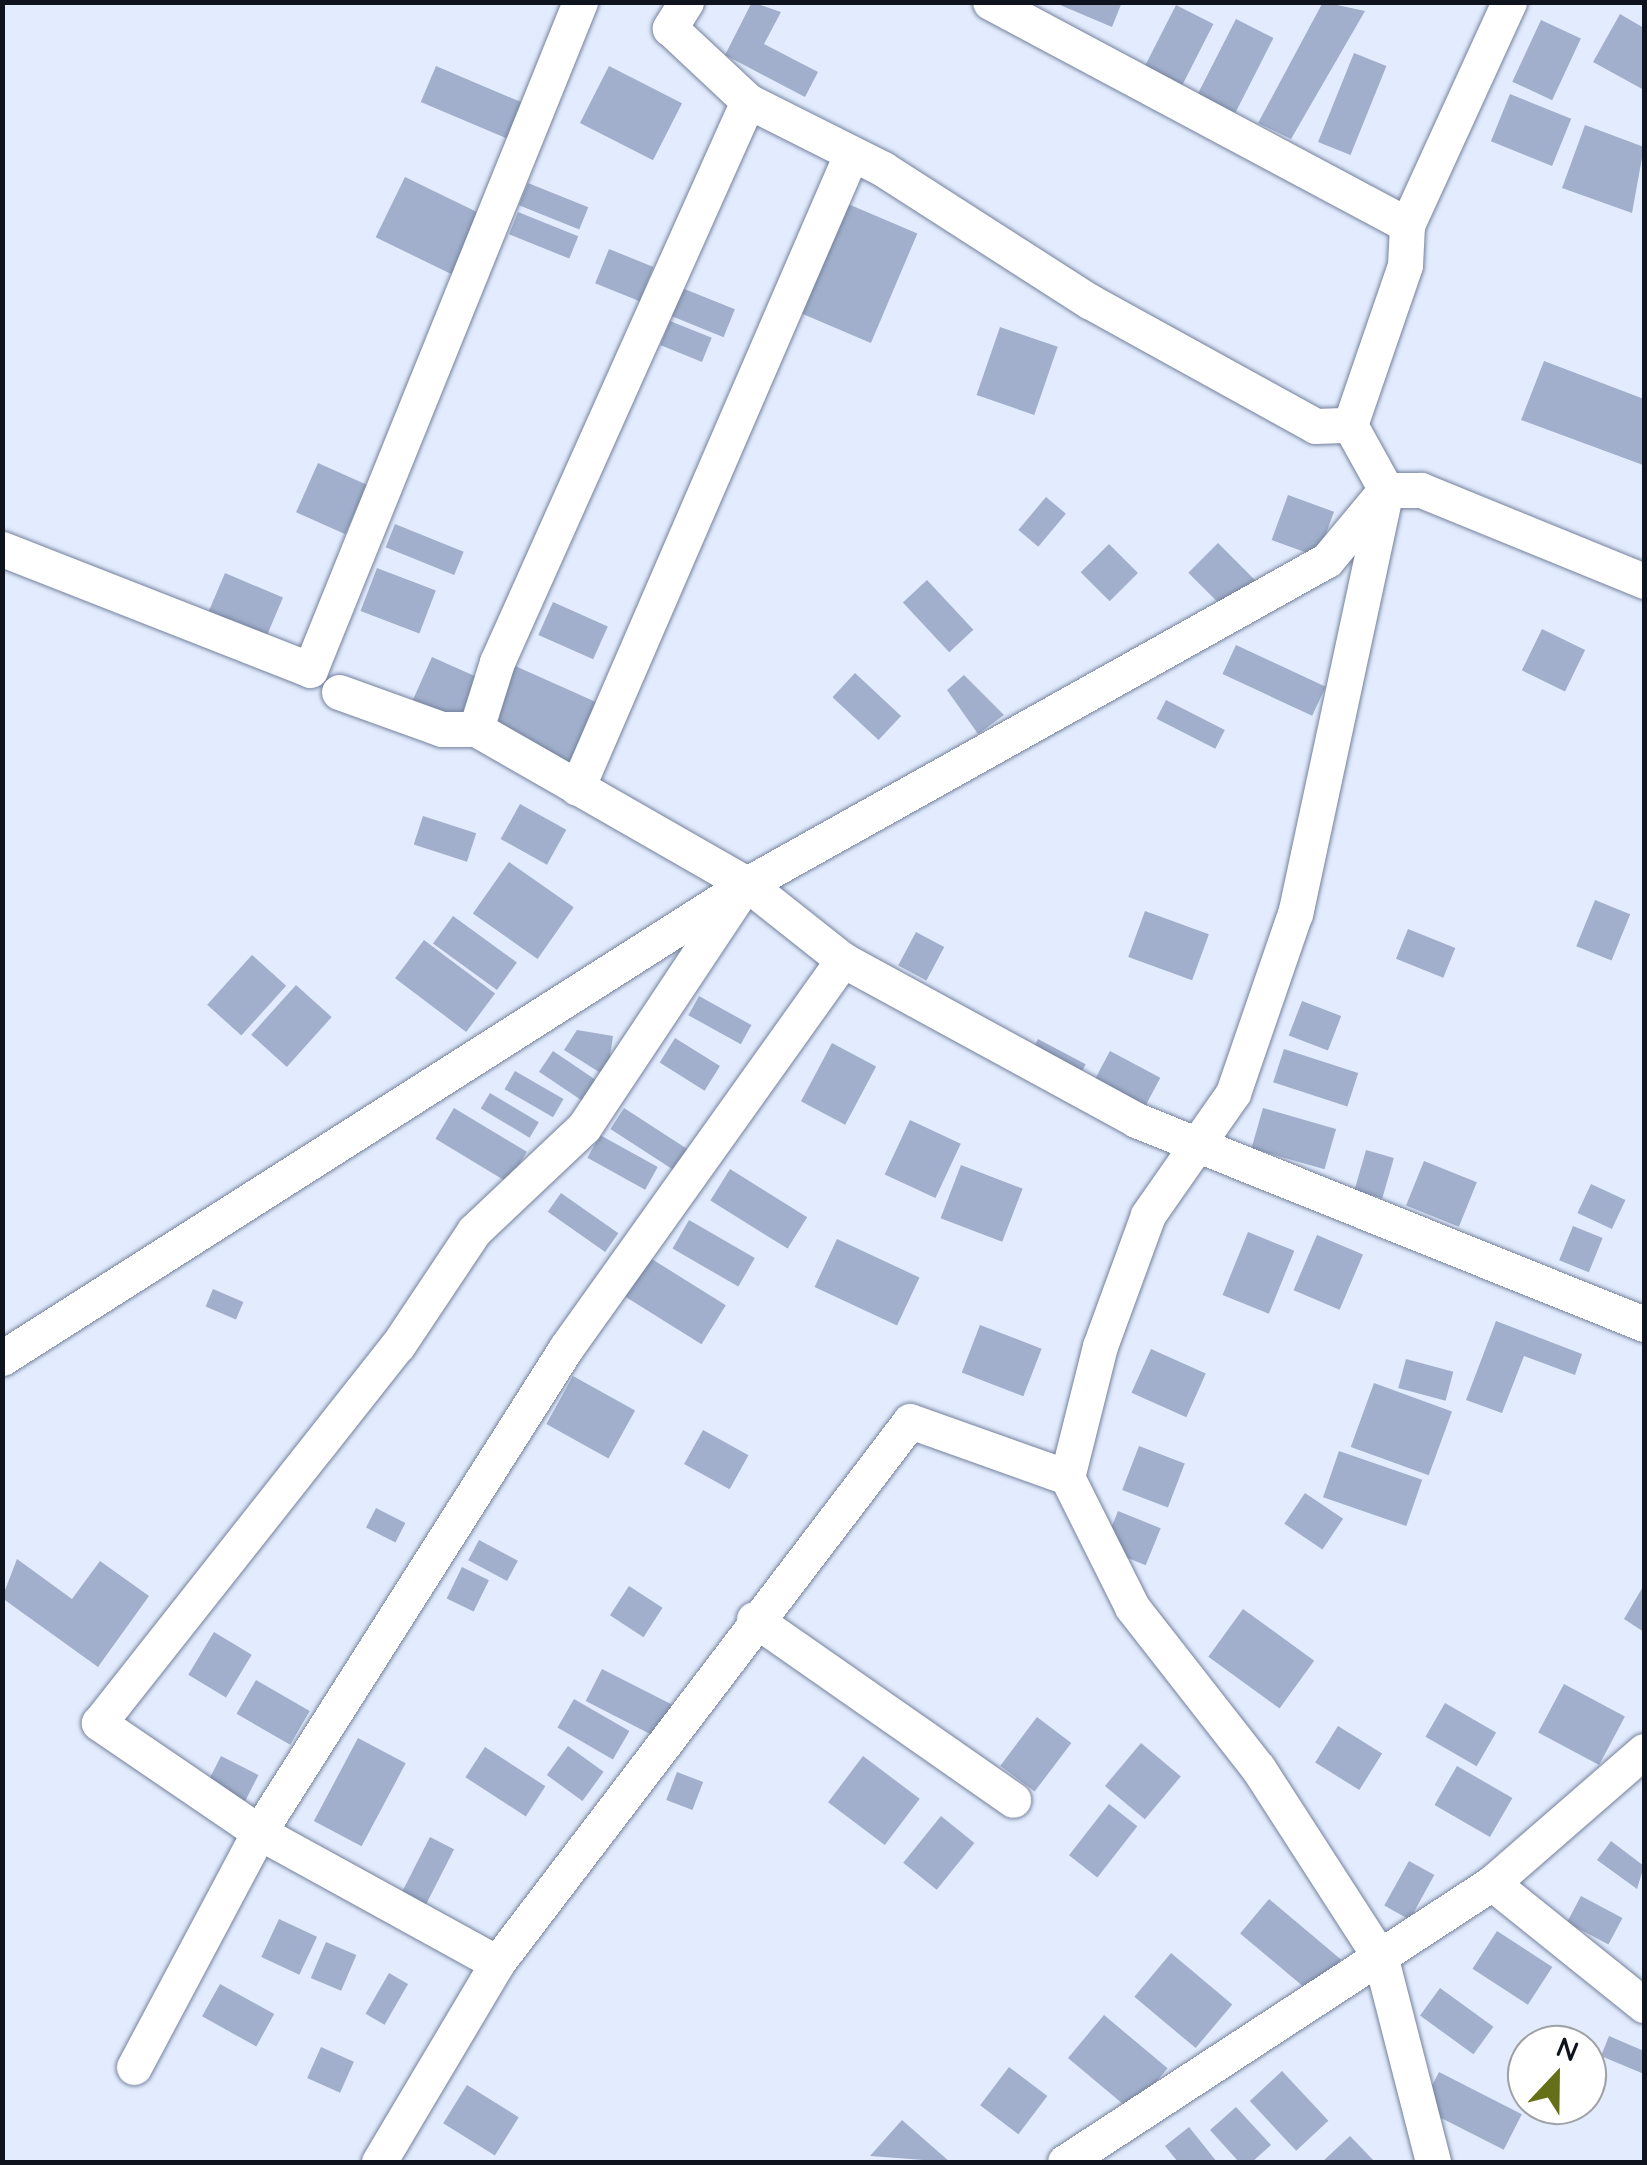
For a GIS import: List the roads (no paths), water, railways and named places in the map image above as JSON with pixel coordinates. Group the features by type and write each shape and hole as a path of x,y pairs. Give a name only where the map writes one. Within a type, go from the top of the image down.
{"street":[{"path":"2,549 310,670 580,2"},
{"path":"686,2 670,28 748,101 849,159 883,169 1089,301 1315,426 1350,425"},
{"path":"990,2 1407,225"},
{"path":"1433,2162 1381,1959 1258,1768 1132,1607 1067,1478 1100,1346 1148,1215 1233,1094 1296,913 1386,490 1350,425 1405,266 1407,225 1509,2"},
{"path":"476,730 496,662 748,101"},
{"path":"578,788 849,159"},
{"path":"2,1358 746,884 1327,560 1386,490 1421,490 1644,581"},
{"path":"340,692 442,730 476,730 746,884 843,960 1136,1120 1199,1140 1644,1324"},
{"path":"497,1963 259,1832 99,1723 398,1345 474,1231 584,1128 746,884"},
{"path":"134,2067 259,1832 566,1348 843,960"},
{"path":"379,2162 497,1963 754,1620 910,1421 1067,1478"},
{"path":"754,1620 1013,1800"},
{"path":"1065,2162 1492,1883 1644,1751"},
{"path":"1492,1883 1644,2005"}]}
